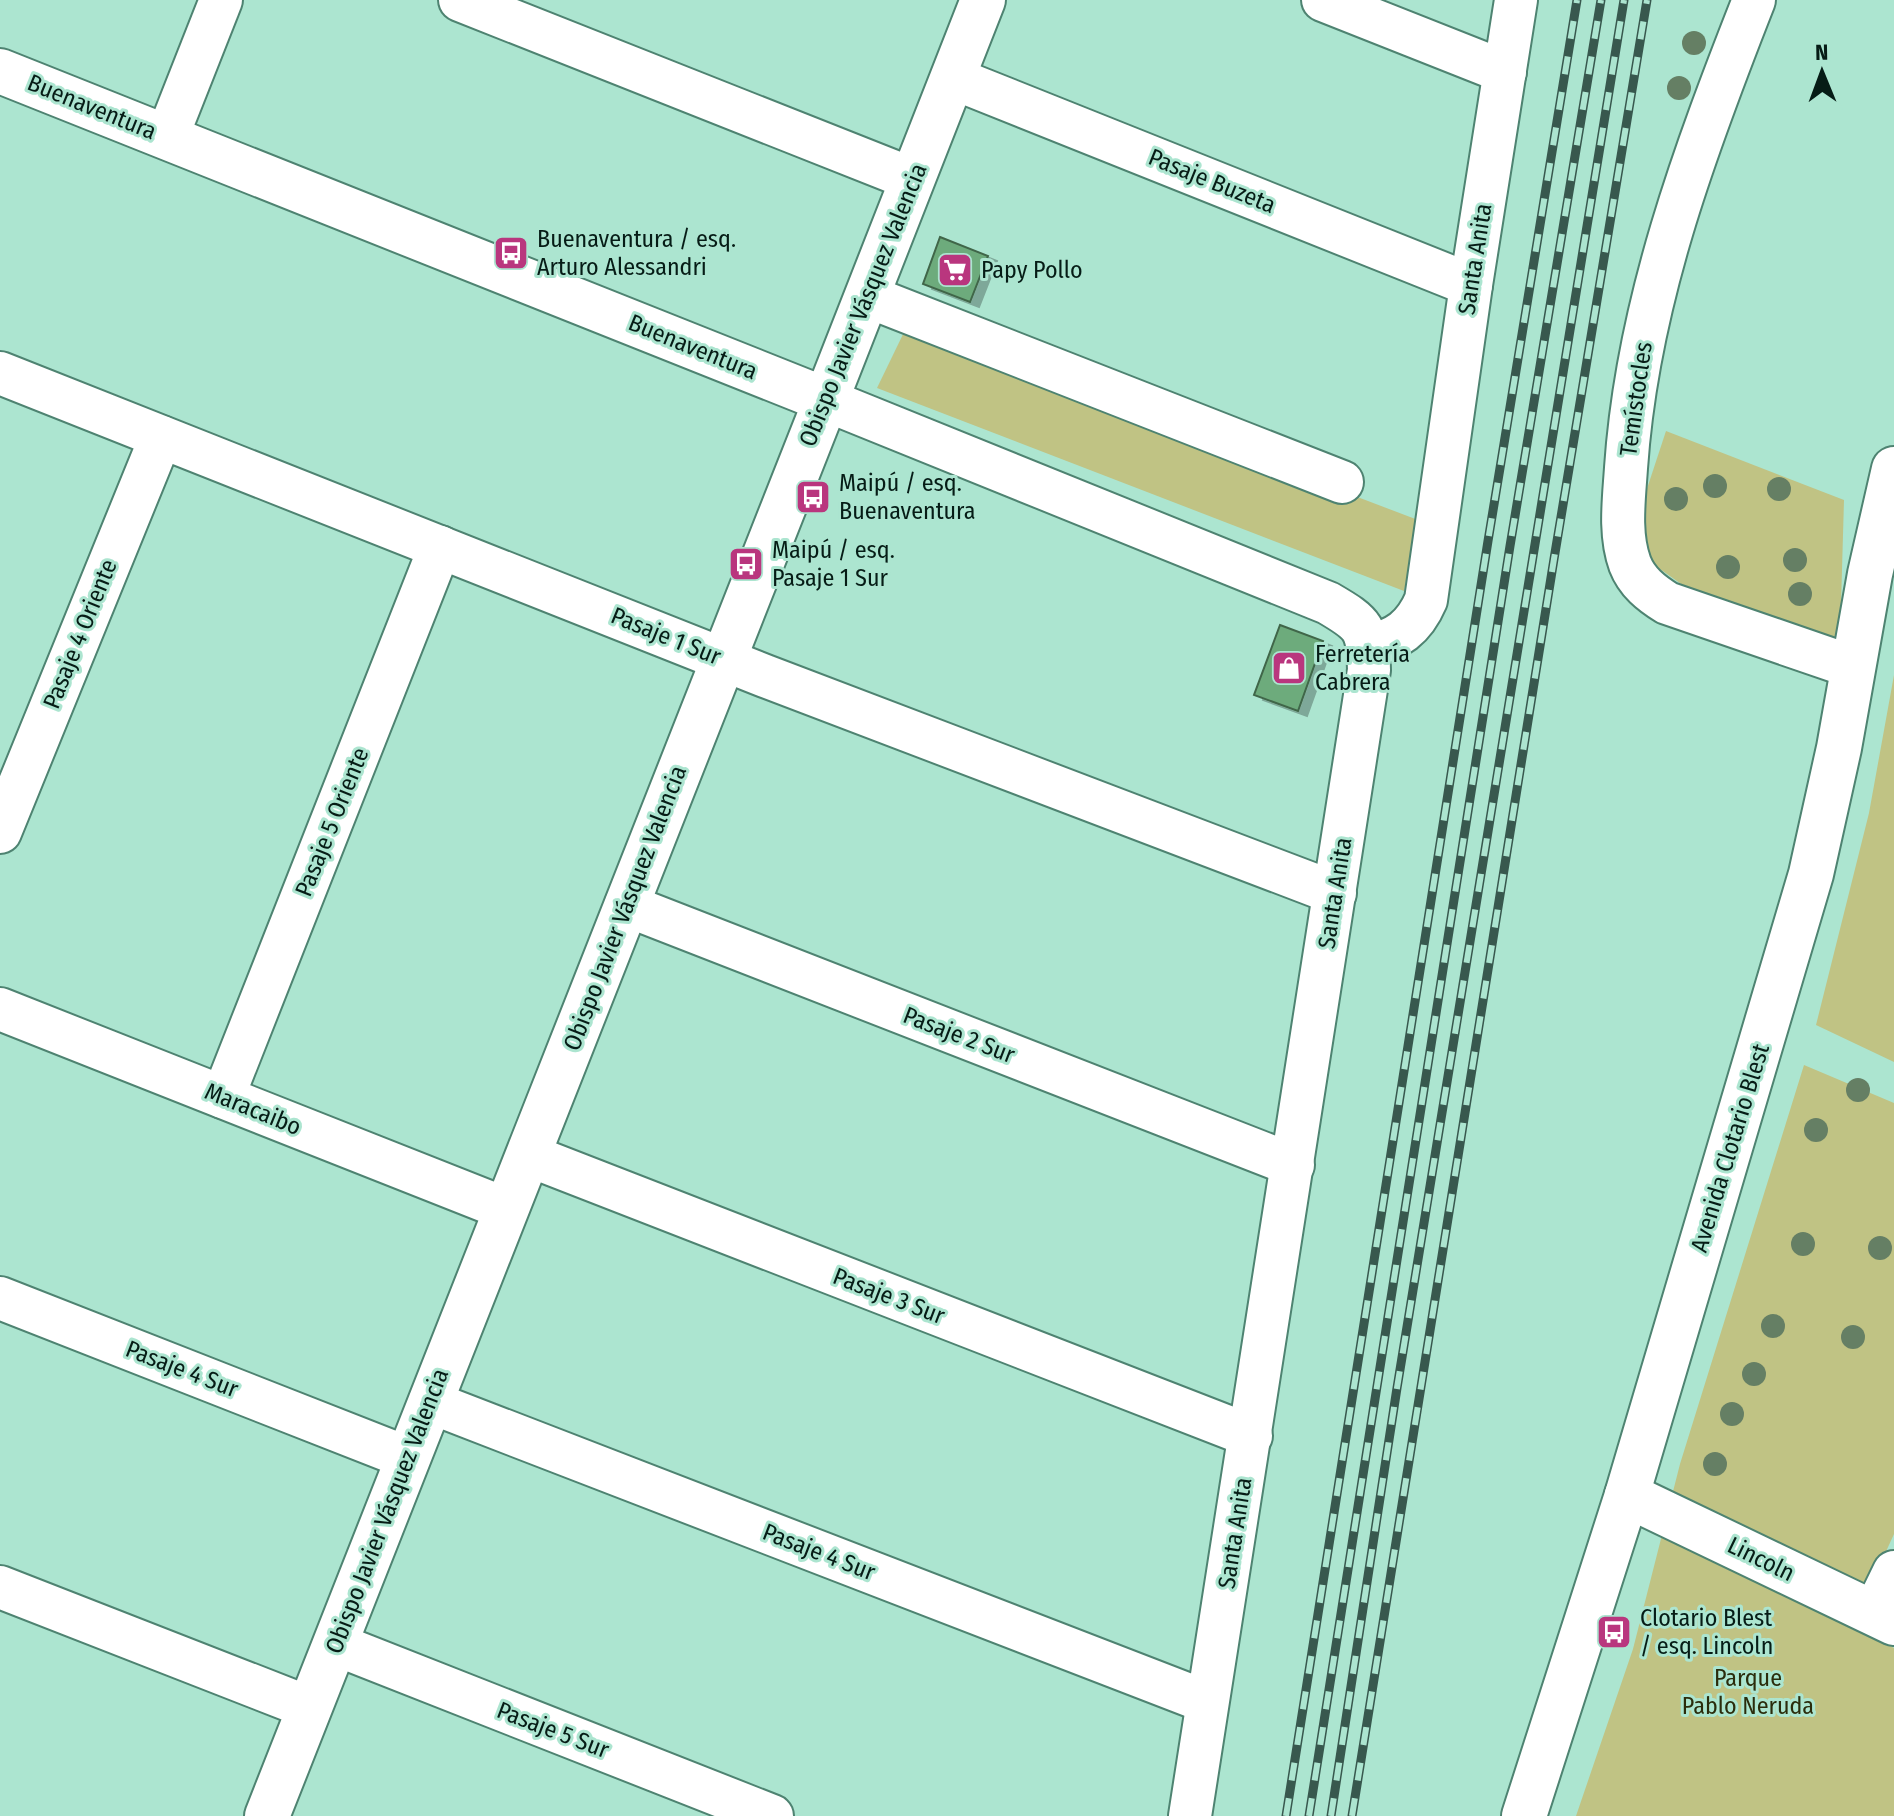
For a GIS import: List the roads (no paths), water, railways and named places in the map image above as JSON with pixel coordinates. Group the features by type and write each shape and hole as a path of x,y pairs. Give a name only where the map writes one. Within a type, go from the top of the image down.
{"main road":[{"name":"Obispo Javier Vásquez Valencia","path":"267,1816 983,0"},
{"name":"Buenaventura","path":"0,71 826,400"},
{"name":"Avenida Clotario Blest","path":"1524,1816 1627,1495 1811,874 1823,830 1894,469"},
{"name":"Lincoln","path":"1627,1495 1884,1618"}],"street":[{"path":"167,137 221,0"},
{"path":"460,0 912,179"},
{"path":"1323,0 1505,72"},
{"name":"Santa Anita","path":"1190,1816 1369,670 1368,646 1390,641 1402,634 1421,613 1426,600 1516,0"},
{"name":"Temístocles","path":"1754,0 1679,205 1648,322 1638,368 1627,456 1623,527 1626,549 1640,581 1667,603 1853,667"},
{"name":"Pasaje Buzeta","path":"953,78 1471,285"},
{"path":"867,296 1342,482"},
{"name":"Pasaje 1 Sur","path":"0,373 723,659 1335,893"},
{"name":"Buenaventura","path":"826,400 1328,603 1356,619 1368,646"},
{"name":"Pasaje 4 Oriente","path":"0,832 161,437"},
{"name":"Pasaje 5 Oriente","path":"223,1097 440,547"},
{"name":"Pasaje 2 Sur","path":"626,905 1293,1165"},
{"name":"Maracaibo","path":"0,1009 506,1209"},
{"name":"Pasaje 3 Sur","path":"528,1155 1251,1436"},
{"name":"Pasaje 4 Sur","path":"0,1298 408,1458"},
{"name":"Pasaje 4 Sur","path":"430,1402 1207,1702"},
{"path":"1884,1618 1894,1572"},
{"path":"0,1587 310,1708"},
{"name":"Pasaje 5 Sur","path":"335,1644 772,1816"}],"railway":[{"path":"1286,1816 1577,0"},
{"path":"1309,1816 1510,546 1601,0"},
{"path":"1331,1816 1397,1388 1624,0"},
{"path":"1352,1816 1647,0"}],"place":[{"name":"Buenaventura / esq. Arturo Alessandri","path":"511,253"},
{"name":"Papy Pollo","path":"955,270"},
{"name":"Maipú / esq. Buenaventura","path":"813,497"},
{"name":"Maipú / esq. Pasaje 1 Sur","path":"746,564"},
{"name":"Ferretería Cabrera","path":"1289,668"},
{"name":"Clotario Blest / esq. Lincoln","path":"1614,1632"}],"park label":[{"name":"Parque Pablo Neruda","path":"1748,1692"}]}
